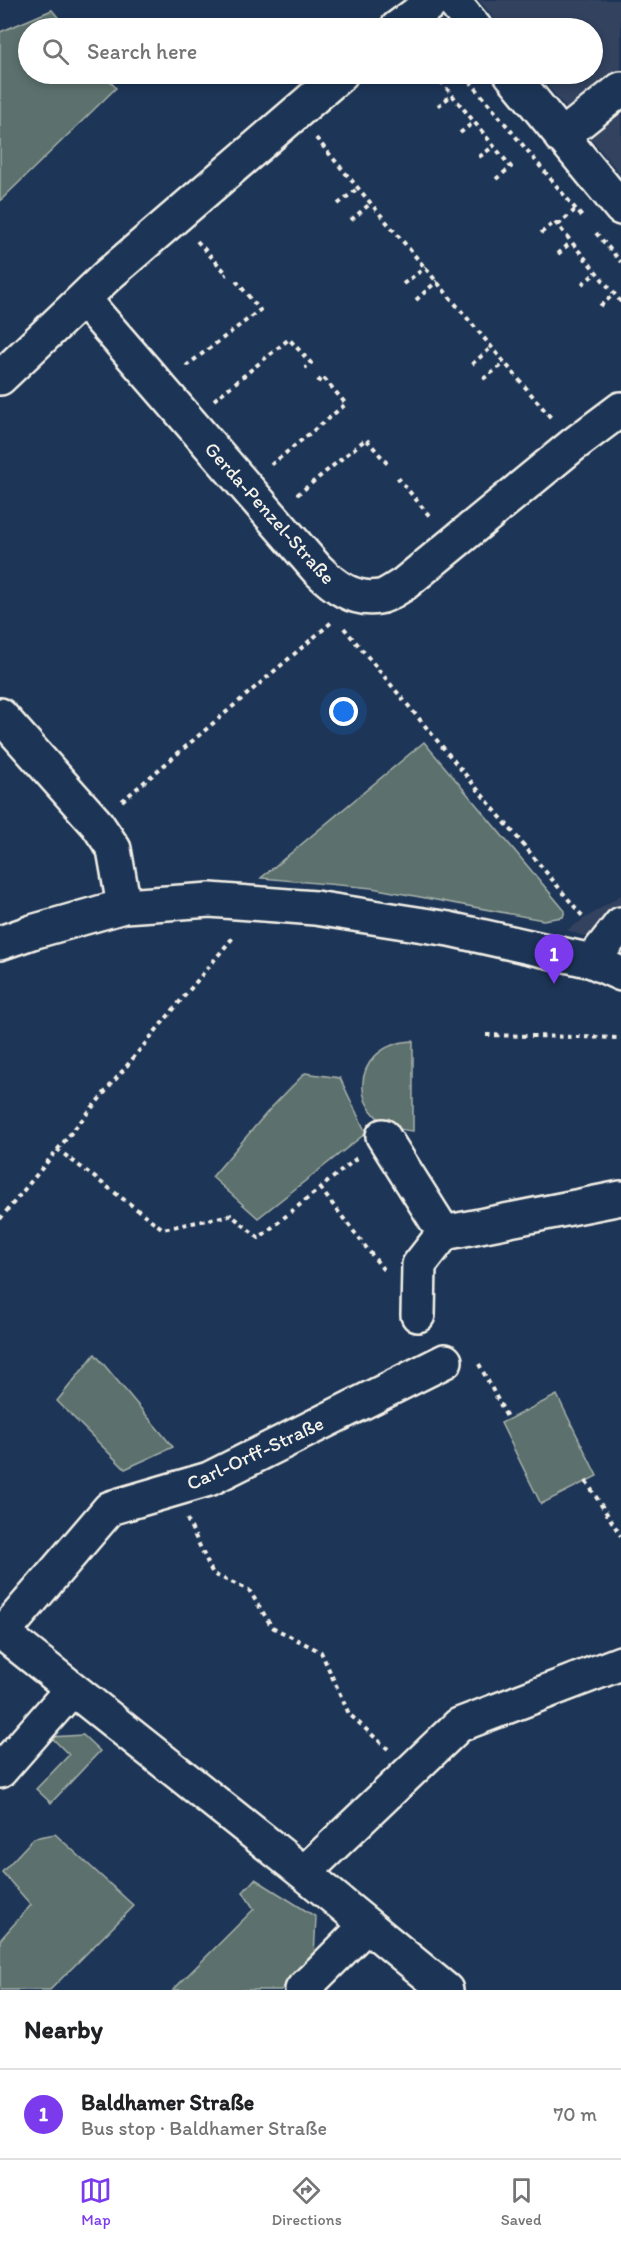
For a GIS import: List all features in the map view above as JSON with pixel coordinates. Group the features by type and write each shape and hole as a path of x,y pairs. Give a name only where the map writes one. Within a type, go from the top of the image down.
{"street":[{"path":"411,18 435,0"},
{"path":"452,0 467,18"},
{"path":"0,378 108,275 329,84"},
{"path":"520,84 621,208"},
{"path":"561,137 621,89"},
{"name":"Gerda-Penzel-Straße","path":"84,298 316,569 336,603 357,595 380,598 404,584 573,445 621,409"},
{"path":"0,715 97,824 114,849 124,906"},
{"path":"0,943 124,906 210,900 315,908 448,929 606,967 621,924"},
{"path":"383,1136 444,1233"},
{"path":"418,1315 419,1265 444,1233 621,1198"},
{"name":"Carl-Orff-Straße","path":"445,1361 209,1479 110,1508 1,1632 304,1872 446,1990"},
{"path":"304,1872 459,1725 621,1663"},
{"path":"0,1772 72,1689"},
{"path":"302,1990 367,1925"}],"path":[{"path":"443,84 511,167 496,179"},
{"path":"472,84 575,210 621,262"},
{"path":"438,106 452,95"},
{"path":"294,112 573,445"},
{"path":"460,133 474,122"},
{"path":"479,157 494,146"},
{"path":"338,204 358,188"},
{"path":"351,220 371,203"},
{"path":"558,225 575,210"},
{"path":"175,216 227,274 225,275"},
{"path":"541,233 555,222 621,302"},
{"path":"558,254 571,242"},
{"path":"403,284 426,267"},
{"path":"582,284 597,272"},
{"path":"416,300 437,281"},
{"path":"160,387 260,310 237,282 233,286"},
{"path":"600,306 614,294"},
{"path":"188,421 289,339 311,363 305,368"},
{"path":"472,364 492,347"},
{"path":"483,379 505,363"},
{"path":"244,486 346,404 323,376 317,383"},
{"path":"271,516 366,439 386,462 384,464"},
{"path":"397,480 399,479 453,544"},
{"path":"97,824 336,603 583,914 606,967"},
{"path":"0,1219 242,927"},
{"path":"486,1035 621,1038"},
{"path":"57,1149 163,1230 231,1215 259,1238 383,1136"},
{"path":"320,1188 418,1315"},
{"path":"445,1361 471,1349 508,1419"},
{"path":"586,1482 621,1536"},
{"path":"162,1493 186,1518 213,1574 249,1590 272,1627 321,1652 349,1714 411,1771"}],"shaded area":[{"path":"479,0 621,0 621,175 546,84 603,84 603,18 494,18"},
{"path":"621,895 621,950 567,930"}],"green space":[{"path":"52,10 59,18 33,18"},
{"path":"18,24 18,84 113,84 116,88 0,201 0,32"},
{"path":"424,742 565,911 563,917 543,920 372,888 261,878"},
{"path":"413,1041 413,1131 391,1126 375,1115 366,1101 363,1085 366,1069 376,1056 391,1046"},
{"path":"305,1073 340,1078 366,1133 258,1218 212,1177 270,1109"},
{"path":"95,1354 173,1447 125,1469 57,1401"},
{"path":"557,1395 597,1476 541,1504 501,1423"},
{"path":"83,1735 100,1751 51,1803 36,1789 69,1755 51,1737"},
{"path":"55,1834 134,1906 50,1990 0,1990 0,1940 31,1905 2,1872 34,1838"},
{"path":"255,1879 316,1917 314,1957 281,1990 173,1990 254,1909 243,1892"}],"place":[{"name":"Baldhamer Straße","path":"554,984"}]}
